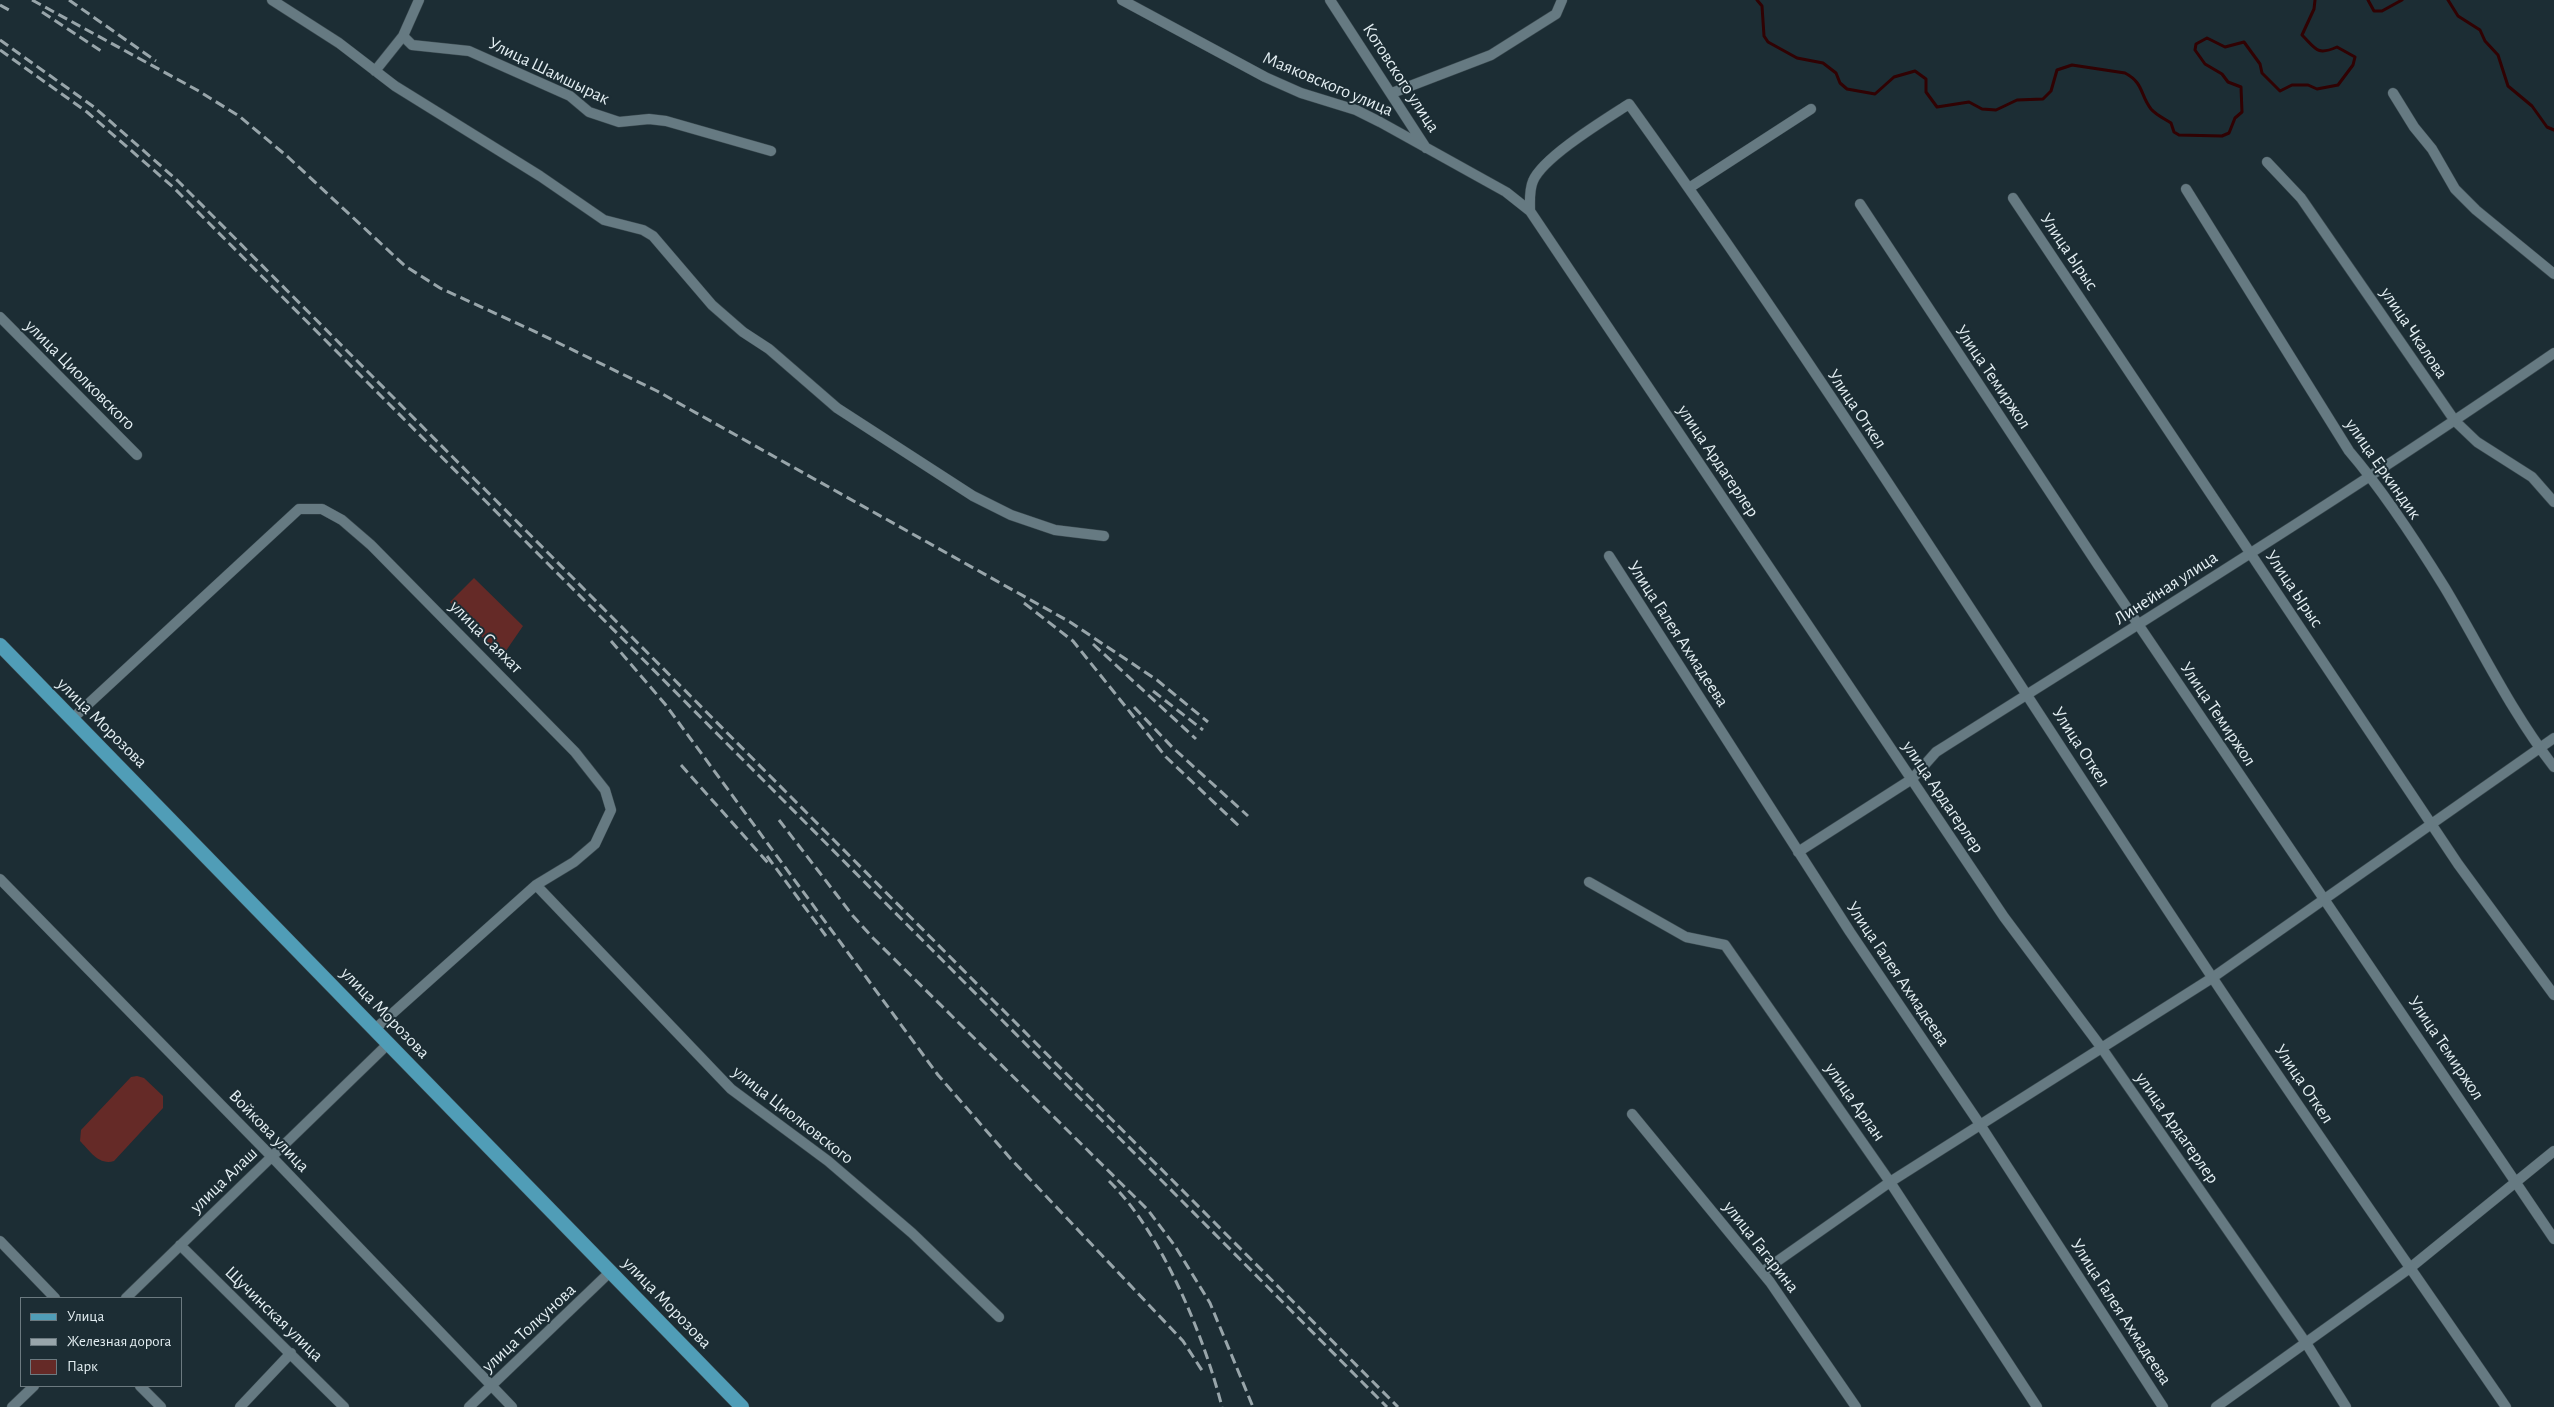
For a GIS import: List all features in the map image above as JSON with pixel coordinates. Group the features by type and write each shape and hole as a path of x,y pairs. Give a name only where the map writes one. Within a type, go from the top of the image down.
{"main road":[{"name":"улица Морозова","path":"0,645 742,1407"}],"street":[{"path":"272,0 340,43 395,86 540,176 604,220 643,230 653,236 712,305 743,332 769,349 837,408 973,496 1011,515 1055,530 1104,536"},
{"path":"375,71 403,36 419,0"},
{"name":"Маяковского улица","path":"1122,0 1265,77 1356,110 1520,201"},
{"name":"Котовского улица","path":"1330,0 1428,149"},
{"path":"1392,93 1491,54 1556,14 1562,0"},
{"name":"Улица Шамшырак","path":"403,36 412,45 469,50 570,96 589,112 619,122 649,119 666,121 771,151"},
{"path":"2393,93 2414,127 2432,149 2455,189 2476,210 2554,274"},
{"name":"Улица Откел","path":"1530,211 1530,192 1538,172 1579,136 1629,104 1689,188 2027,695 2212,978 2506,1407"},
{"path":"1689,188 1810,109"},
{"name":"улица Чкалова","path":"2267,162 2301,198 2455,421 2477,442 2532,477 2554,502"},
{"name":"улица Еркиндик","path":"2186,189 2233,268 2349,451 2370,476 2444,588 2515,712 2554,767"},
{"name":"Улица Ырыс","path":"2013,198 2458,864 2554,995"},
{"name":"улица Ардагерлер","path":"1520,201 1530,211 2004,917 2101,1047 2306,1344 2346,1407"},
{"name":"Улица Темиржол","path":"1860,204 2139,625 2554,1238"},
{"name":"улица Циолковского","path":"0,317 137,455"},
{"name":"Линейная улица","path":"1798,852 1912,779 1936,752 2139,625 2370,476 2455,421 2554,353"},
{"name":"улица Саяхат","path":"72,719 299,509 322,509 356,532 406,580 575,752 606,790 611,810 595,844 574,862 536,884 375,1029"},
{"name":"Улица Галея Ахмадеева","path":"1608,556 1798,852 1981,1126 2164,1407"},
{"path":"1762,1272 1890,1182 2212,978 2554,738"},
{"name":"Войкова улица","path":"0,879 271,1156 512,1407"},
{"name":"улица Арлан","path":"1589,882 1686,936 1725,945 1890,1182 2037,1407"},
{"name":"улица Циолковского","path":"536,884 731,1089 828,1161 905,1227 999,1317"},
{"name":"улица Алаш","path":"127,1297 389,1044"},
{"name":"улица Гагарина","path":"1632,1114 1762,1272 1856,1407"},
{"path":"2216,1407 2410,1268 2554,1151"},
{"path":"0,1241 54,1297"},
{"name":"Щучинская улица","path":"180,1245 292,1353 344,1407"},
{"name":"улица Толкунова","path":"469,1407 610,1272"},
{"path":"240,1407 292,1353"},
{"path":"12,1407 33,1387"},
{"path":"141,1387 161,1407"}],"green space":[{"path":"474,578 523,626 501,658 450,602"},
{"path":"131,1077 144,1078 163,1096 163,1108 114,1161 109,1162 99,1159 80,1141 81,1130"}],"waterway":[{"path":"1757,0 1762,6 1764,36 1768,42 1797,58 1823,63 1836,73 1840,83 1847,89 1875,94 1894,77 1915,71 1926,79 1926,92 1937,107 1969,102 1982,109 1996,110 2017,100 2043,99 2051,91 2057,70 2072,65 2125,73 2139,85 2151,109 2171,123 2174,132 2179,135 2222,136 2229,133 2235,118 2242,112 2241,87 2228,82 2222,74 2205,64 2195,50 2196,44 2207,38 2225,47 2244,42 2260,64 2262,73 2280,91 2292,85 2308,85 2317,89 2338,85 2353,65 2355,57 2337,47 2325,51 2317,50 2302,35 2314,9 2315,0"},
{"path":"2368,0 2374,11 2382,11 2402,0"},
{"path":"2448,0 2458,16 2480,30 2485,41 2498,55 2508,86 2532,106 2547,127 2554,130"}],"railway":[{"path":"32,0 197,90 239,116 288,157 405,266 440,288 657,391 1070,622 1157,680 1208,722"},
{"path":"69,0 156,61"},
{"path":"0,5 9,10"},
{"path":"42,12 104,53"},
{"path":"0,40 94,107 178,181 1398,1407"},
{"path":"0,50 87,112 173,187 1387,1407"},
{"path":"1024,603 1073,641 1166,757 1240,827"},
{"path":"611,641 665,704 938,1075 1010,1158 1183,1341 1203,1372"},
{"path":"1093,644 1196,739"},
{"path":"1153,691 1203,730"},
{"path":"1134,707 1172,747 1248,816"},
{"path":"681,765 769,864"},
{"path":"779,820 853,916 873,938 1148,1210 1175,1246 1210,1303 1253,1407"},
{"path":"767,856 826,936"},
{"path":"1109,1181 1146,1228 1179,1287 1204,1349 1222,1407"}]}
